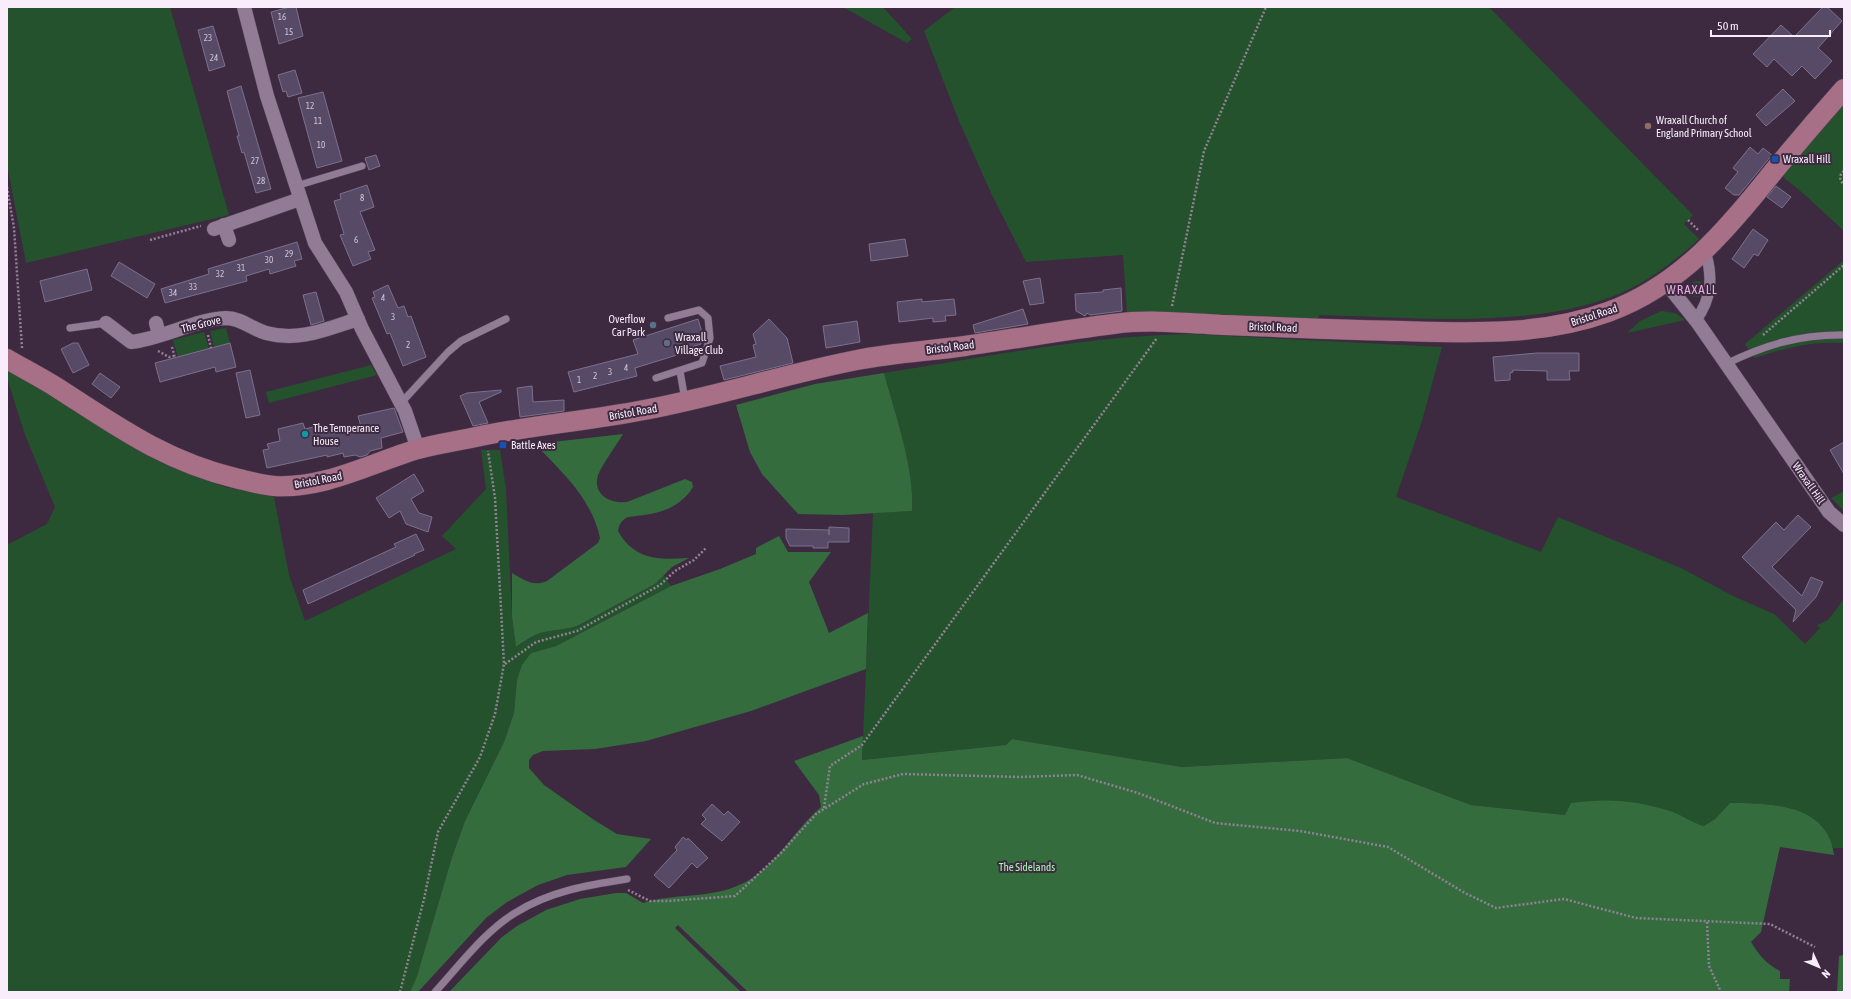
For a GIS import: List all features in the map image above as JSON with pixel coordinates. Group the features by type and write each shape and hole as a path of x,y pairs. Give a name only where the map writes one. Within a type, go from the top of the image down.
{"main road":[{"name":"Bristol Road","path":"15,364 162,453 207,471 272,486 295,486 320,482 347,474 418,449 484,435 549,424 620,415 686,402 855,360 908,352 961,347 1120,322 1466,333 1534,330 1571,323 1608,312 1640,298 1666,283 1681,272 1705,251 1740,214 1805,133 1844,89"}],"street":[{"path":"244,7 267,96 315,243 341,282 358,319 401,403 418,449"},
{"path":"230,240 219,227 298,193"},
{"path":"1696,320 1706,302 1710,285 1709,264 1705,251"},
{"name":"Wraxall Hill","path":"1666,283 1696,320 1829,512 1844,524"},
{"name":"The Grove","path":"106,323 129,341 158,329 227,318 235,319 275,335 300,336 358,319"}],"lane":[{"path":"298,193 362,166"},
{"path":"656,378 702,363 710,338 708,318 699,310 668,318"},
{"path":"401,403 448,352 461,341 506,319"},
{"path":"70,328 106,323"},
{"path":"1726,364 1758,349 1794,339 1844,335"},
{"path":"680,370 686,402"},
{"path":"435,992 491,933 514,914 534,902 589,884 628,879"}],"path":[{"path":"824,809 830,766 862,745 1168,323 1204,151 1266,7"},
{"path":"1844,171 1840,176 1840,180 1844,184"},
{"path":"7,187 14,228 15,364"},
{"path":"150,240 212,223 219,227"},
{"path":"1758,349 1757,342 1759,338 1844,265"},
{"path":"400,992 424,899 438,832 480,757 495,714 504,664 495,498 484,435"},
{"path":"504,664 536,642 577,631 660,585 675,571 694,560 706,548"},
{"path":"610,882 650,900 668,901 735,896 781,854 816,814 864,784 903,774 1020,777 1077,775 1138,792 1215,823 1300,831 1388,847 1465,893 1496,908 1564,899 1636,918 1770,924 1816,947"},
{"path":"1707,922 1709,966 1721,992"}],"green space":[{"path":"7,7 170,7 229,215 26,263 7,165"},
{"path":"843,7 883,7 912,39 907,43"},
{"path":"955,7 1489,7 1693,215 1684,224 1699,239 1658,272 1623,292 1578,307 1542,314 1467,319 1319,315 1318,321 1219,314 1127,314 1123,255 1026,262 991,193 959,121 924,31"},
{"path":"1844,104 1844,231 1783,177 1783,173"},
{"path":"1844,260 1844,343 1809,344 1754,358 1745,344"},
{"path":"1694,281 1700,281 1705,286 1703,295 1700,297 1694,297 1689,292 1689,286"},
{"path":"1661,311 1675,313 1685,320 1627,333 1640,321"},
{"path":"226,328 230,343 214,347 210,331"},
{"path":"204,332 209,349 178,357 173,340"},
{"path":"1189,334 1442,347 1422,421 1396,497 1541,552 1558,517 1681,568 1733,596 1774,614 1805,644 1820,628 1817,625 1828,620 1844,599 1844,848 1833,848 1826,833 1816,822 1805,814 1776,806 1730,803 1715,819 1704,826 1692,823 1672,812 1565,815 1471,805 1347,758 1182,767 1012,739 1006,745 862,760 873,513 912,511 912,495 907,460 884,373 1074,343"},
{"path":"371,365 377,375 269,403 266,392"},
{"path":"7,366 136,449 164,464 225,487 274,497 289,575 305,621 456,549 442,536 486,489 481,450 500,450 506,489 512,617 516,647 540,633 579,625 655,584 663,574 671,586 556,646 531,653 517,680 514,713 504,742 465,821 452,857 417,976 410,992 7,992 7,545 47,524 55,507 25,435 7,378"},
{"path":"884,373 907,460 912,495 912,511 843,515 798,514 762,474 750,452 736,405 815,384"},
{"path":"623,434 598,475 598,488 604,497 609,500 627,502 685,479 692,482 693,487 684,498 666,510 626,518 620,523 618,531 624,541 640,553 658,558 689,558 672,567 655,584 579,625 540,633 516,647 512,617 512,573 529,582 542,583 547,581 598,543 600,538 590,511 575,487 535,444"},
{"path":"1844,491 1844,511 1831,498"},
{"path":"779,536 788,552 831,552 809,582 829,633 868,613 866,669 751,711 646,741 595,749 543,751 533,755 529,760 529,768 544,785 617,834 651,839 626,867 567,875 538,885 507,902 486,918 418,992 410,992 417,976 452,857 465,821 504,742 514,713 517,680 522,665 531,653 556,646 671,586 720,569 756,554 756,548"},
{"name":"The Sidelands","path":"863,736 862,760 1006,745 1012,739 1182,767 1347,758 1471,805 1565,815 1571,803 1609,800 1633,802 1670,811 1704,826 1715,819 1730,803 1779,806 1795,810 1809,816 1821,825 1829,838 1834,855 1780,847 1761,932 1751,942 1763,959 1780,971 1780,979 1790,979 1789,992 748,992 678,925 675,928 741,992 449,992 502,937 517,926 546,910 580,899 616,893 626,893 643,903 667,898 704,894 728,889 751,879 772,861 811,816 821,807 819,795 794,761"},
{"path":"1844,955 1844,992 1837,992 1839,956"}],"building":[{"path":"296,7 303,36 279,44 271,12"},
{"path":"1823,7 1827,7 1842,21 1818,48 1832,61 1815,79 1802,66 1792,76 1774,59 1767,67 1753,54 1781,25 1794,37"},
{"path":"213,26 225,66 209,71 198,30"},
{"path":"295,70 302,93 288,97 286,91 283,92 278,75"},
{"path":"241,86 271,189 256,193 244,152 242,153 237,136 239,136 227,91"},
{"path":"1783,89 1795,101 1766,126 1756,115"},
{"path":"323,92 342,161 317,168 298,98"},
{"path":"1750,147 1758,154 1763,148 1772,155 1739,195 1734,195 1725,188 1738,172 1733,168"},
{"path":"376,155 380,166 369,170 365,158"},
{"path":"367,185 374,207 360,212 375,250 368,252 371,259 353,266 340,235 344,234 334,201 341,199 340,194"},
{"path":"1776,186 1791,197 1782,208 1767,197"},
{"path":"1753,229 1768,240 1758,256 1754,254 1744,268 1732,259"},
{"path":"905,239 908,256 871,261 869,244"},
{"path":"297,242 302,259 294,261 296,266 270,274 269,269 246,276 247,281 165,303 161,289 209,274 208,269"},
{"path":"119,262 155,284 147,298 111,276"},
{"path":"87,269 92,290 45,302 40,281"},
{"path":"1040,278 1044,303 1030,305 1023,281"},
{"path":"388,285 398,308 404,306 408,317 411,316 426,357 403,366 390,333 387,334 372,298 375,297 373,292"},
{"path":"1121,288 1122,311 1090,315 1087,313 1085,316 1076,311 1075,294 1103,292 1103,290"},
{"path":"316,292 324,321 311,325 303,295"},
{"path":"922,299 922,302 954,299 956,315 945,316 946,321 933,322 933,318 899,322 897,302"},
{"path":"1023,309 1028,324 975,333 973,325"},
{"path":"698,319 704,339 700,341 701,344 676,352 677,355 635,368 637,376 574,392 568,372 638,354 633,340"},
{"path":"769,319 787,338 793,363 724,380 720,366 756,357 753,345 756,344 753,334"},
{"path":"857,321 860,342 826,348 823,326"},
{"path":"73,343 78,343 89,365 73,373 61,349"},
{"path":"230,343 236,367 216,372 215,367 160,382 155,363"},
{"path":"1537,353 1579,353 1579,371 1569,371 1570,380 1547,380 1547,371 1513,370 1513,372 1510,373 1510,380 1495,381 1493,357"},
{"path":"250,370 260,415 246,418 236,373"},
{"path":"100,373 120,387 111,398 92,384"},
{"path":"532,386 533,402 564,400 564,411 520,417 517,388"},
{"path":"501,390 501,392 479,402 488,423 473,426 460,396 467,393"},
{"name":"The Temperance House","path":"394,408 403,432 381,438 382,448 370,451 367,455 360,457 355,455 344,457 343,453 267,468 263,450 269,449 267,444 280,441 278,429 303,423 305,429 317,426 318,430 326,428 327,432 330,431 331,434 361,427 358,416"},
{"path":"1844,442 1844,474 1830,450"},
{"path":"414,474 424,491 411,499 419,513 432,517 428,532 406,524 400,511 389,518 376,498"},
{"path":"1798,515 1811,527 1772,567 1802,596 1811,577 1823,582 1816,597 1793,622 1796,610 1742,557 1776,522 1784,530"},
{"path":"829,527 849,528 849,542 828,542 828,548 813,548 813,546 790,546 786,538 786,529 829,530"},
{"path":"416,534 424,550 308,604 303,590 396,547 394,544"},
{"path":"712,804 724,815 728,811 740,822 722,841 701,824 706,819 702,815"},
{"path":"683,837 687,840 688,838 708,858 697,868 692,863 669,888 654,875 677,850 675,847"}],"place":[{"name":"Wraxall Church of England Primary School","path":"1648,126"},
{"name":"Wraxall Hill","path":"1775,159"},
{"name":"Overflow Car Park","path":"653,325"},
{"name":"Wraxall Village Club","path":"667,343"},
{"name":"The Temperance House","path":"305,434"},
{"name":"Battle Axes","path":"503,445"}],"district":[{"name":"WRAXALL","path":"1692,289"}]}
